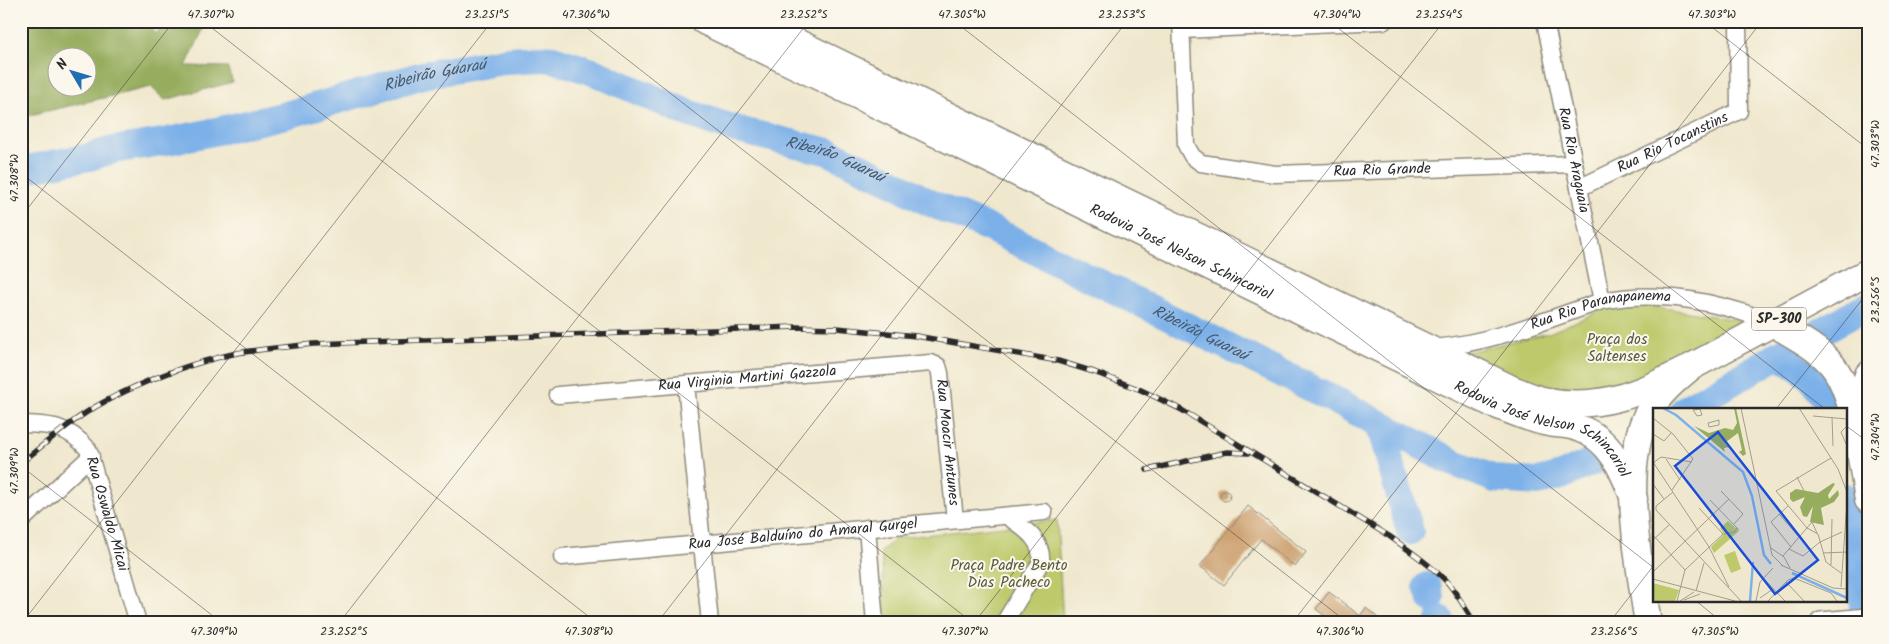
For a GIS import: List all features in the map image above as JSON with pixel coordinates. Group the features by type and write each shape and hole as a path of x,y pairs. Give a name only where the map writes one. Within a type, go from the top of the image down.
{"main road":[{"name":"Rodovia José Nelson Schincariol","path":"704,21 1492,404 1546,423 1571,426 1588,432 1609,450 1624,474 1634,499"},
{"name":"Rodovia José Nelson Schincariol","path":"753,21 1510,388 1540,400 1569,404 1597,403 1632,395 1691,367"},
{"name":"SP-300","path":"1648,623 1636,540 1634,499 1636,450 1643,424 1649,411 1667,388 1691,367 1868,272"},
{"path":"1773,323 1813,348 1832,364 1843,384 1865,461 1868,500"},
{"path":"1856,427 1858,409 1868,375"}],"street":[{"path":"1181,26 1384,21"},
{"name":"Rua Rio Araguaia","path":"1545,21 1602,301"},
{"name":"Rua Rio Tocanstins","path":"1579,188 1739,111 1738,21"},
{"name":"Rua Rio Grande","path":"1181,26 1186,145 1192,156 1201,163 1276,174 1574,164"},
{"name":"Rua Rio Paranapanema","path":"1429,348 1460,346 1488,339 1602,301 1620,297 1636,296 1706,302 1744,312 1773,323"},
{"name":"Rua Virginia Martini Gazzola","path":"558,395 927,362 936,364"},
{"name":"Rua Moacir Antunes","path":"936,364 940,372 955,520"},
{"path":"686,384 710,623"},
{"name":"Rua Oswaldo Micai","path":"21,424 51,425 64,429 82,442 91,456 138,623"},
{"path":"21,521 91,456"},
{"name":"Rua José Balduíno do Amaral Gurgel","path":"562,557 1044,512"},
{"path":"1004,623 1041,562 1042,553 1038,542 1007,516"},
{"path":"867,528 875,623"}],"green space":[{"path":"21,21 149,21 154,34 169,21 207,21 186,66 227,67 233,82 165,100 151,87 21,117"},
{"name":"Praça dos Saltenses","path":"1639,304 1744,321 1754,325 1607,394 1541,391 1459,354 1549,333 1607,308"},
{"name":"Praça Padre Bento Dias Pacheco","path":"1057,520 1063,623 886,623 881,551 897,538"}],"building":[{"path":"1223,491 1227,491 1230,496 1229,500 1223,501 1220,498 1220,494"},
{"path":"1248,506 1306,552 1295,567 1261,539 1224,585 1200,566"},
{"path":"1329,592 1360,616 1366,608 1384,623 1334,623 1316,609"}],"waterway":[{"name":"Ribeirão Guaraú","path":"21,170 89,157 113,150 208,133 290,114 423,75 509,60 553,59 596,73 685,112 714,122 742,131 829,152 894,183 928,202 991,229 1114,290 1323,394 1452,462 1495,479 1538,482 1561,476 1600,458"},
{"name":"Ribeirão Guaraú","path":"1820,332 1868,306"},
{"name":"Ribeirão Guaraú","path":"1687,408 1789,349"},
{"path":"1777,355 1810,377 1820,390 1830,408"},
{"path":"1380,426 1410,531"},
{"path":"1846,503 1866,623"},
{"path":"1427,586 1431,598"},
{"path":"1440,619 1441,623"}],"railway":[{"path":"21,463 82,415 104,402 152,379 186,367 237,353 313,344 796,327 837,328 916,336 1058,361 1141,390 1180,409 1389,536 1435,570 1448,583 1475,623"},
{"path":"1147,470 1227,452 1248,453"}]}
